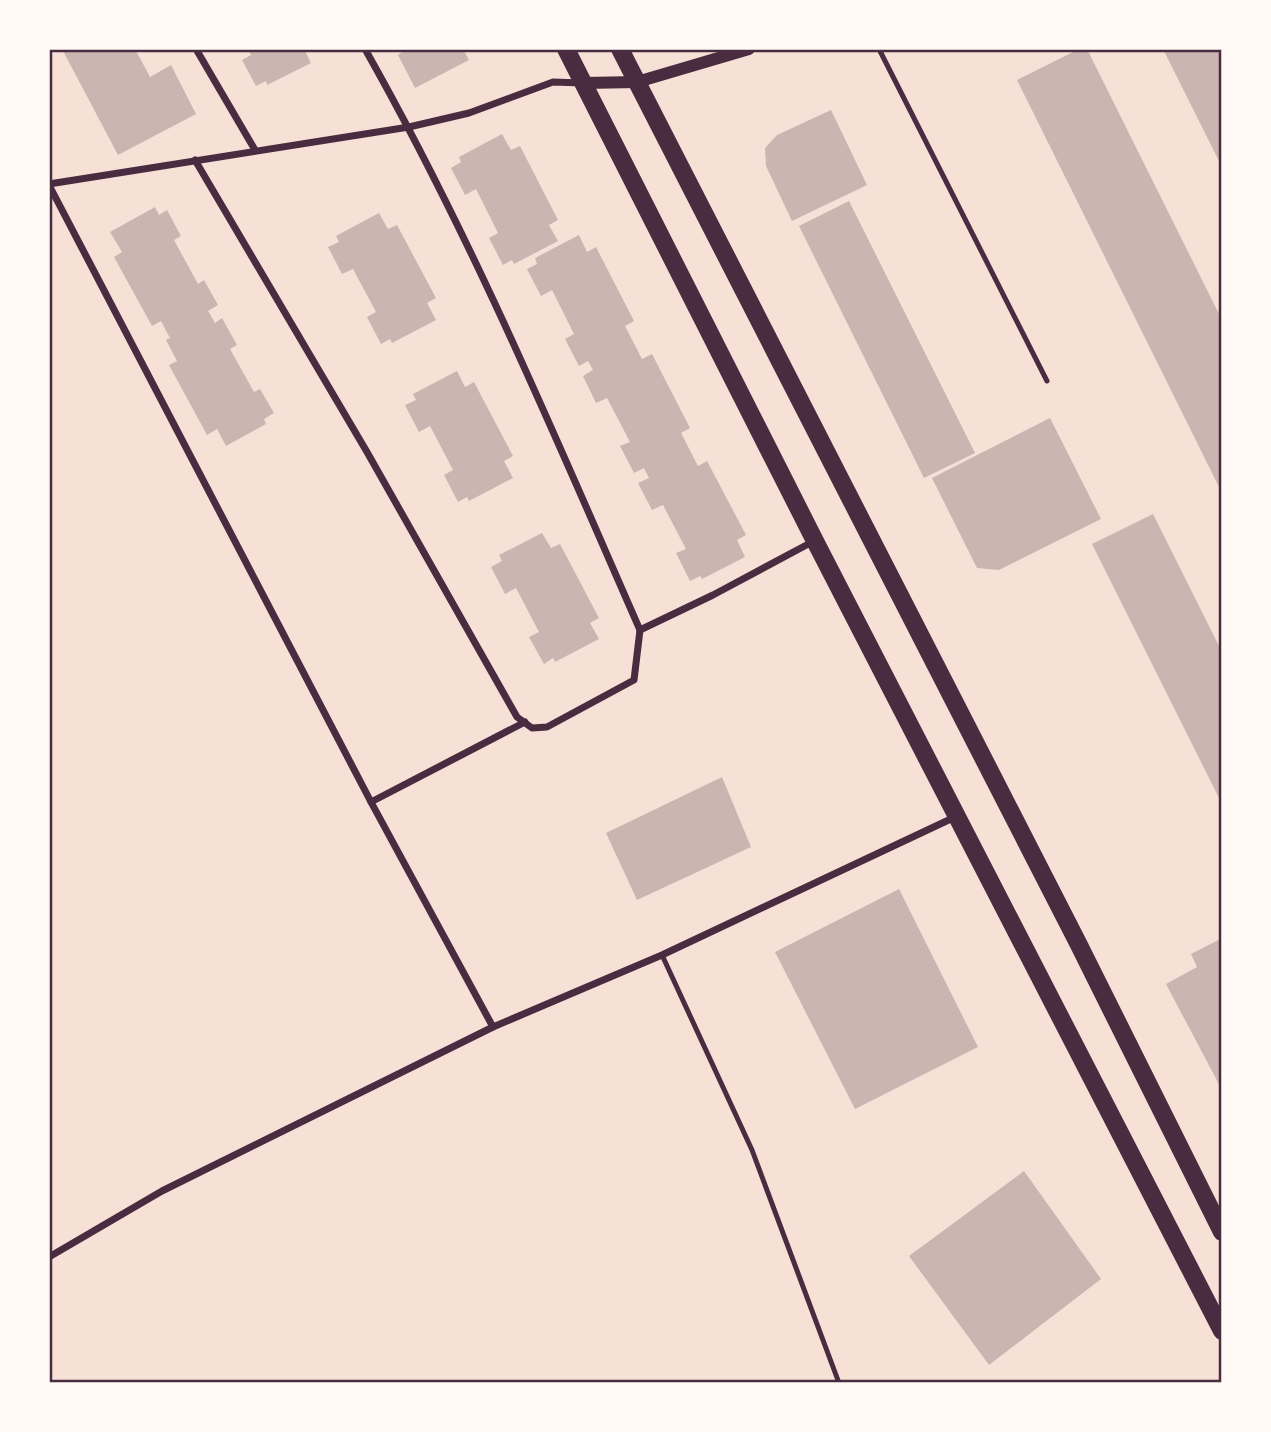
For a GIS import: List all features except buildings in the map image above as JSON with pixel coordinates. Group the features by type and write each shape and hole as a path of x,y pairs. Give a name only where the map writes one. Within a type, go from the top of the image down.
{"main road":[{"path":"566,49 815,541 1222,1331"},
{"path":"620,49 1066,918 1222,1232"}],"street":[{"path":"196,49 255,150"},
{"path":"195,160 367,452 517,717 532,728 547,727 634,680 640,631 510,334 410,127 365,49"},
{"path":"494,1027 371,802 49,185 410,127 469,113 553,82 637,82 749,49"},
{"path":"640,631 815,541"},
{"path":"371,802 525,722"},
{"path":"49,1256 162,1191 494,1027 662,955 958,815"}],"lane":[{"path":"879,49 1047,381"},
{"path":"662,955 752,1150 839,1383"}]}
